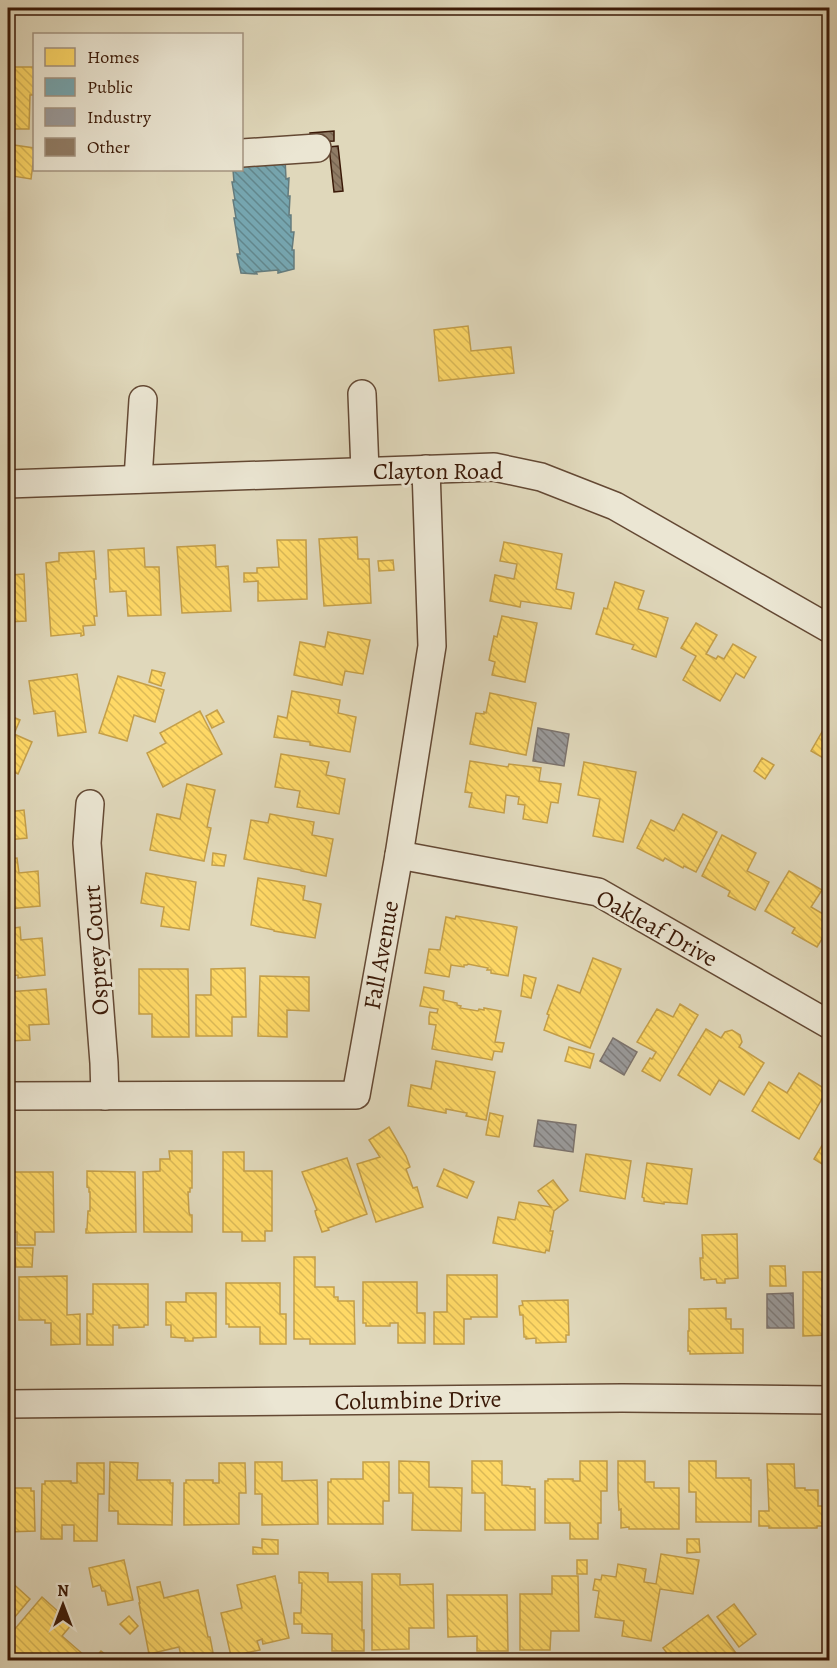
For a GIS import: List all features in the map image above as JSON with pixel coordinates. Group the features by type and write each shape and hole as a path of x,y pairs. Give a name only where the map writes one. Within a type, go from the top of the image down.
{"street":[{"path":"243,153 317,148"},
{"path":"362,394 365,471"},
{"path":"138,479 143,400"},
{"name":"Clayton Road","path":"8,484 494,467 541,477 615,507 830,629"},
{"name":"Fall Avenue","path":"8,1096 356,1095 399,855 432,646 426,469"},
{"name":"Osprey Court","path":"90,804 87,843 105,1096"},
{"name":"Oakleaf Drive","path":"399,855 598,892 830,1025"},
{"name":"Columbine Drive","path":"8,1404 622,1398 830,1400"}],"building: Homes":[{"path":"8,67 33,67 33,95 30,95 29,129 8,129"},
{"path":"14,145 33,148 33,164 31,179 13,176 8,209 8,148 14,149"},
{"path":"468,326 471,351 511,347 514,373 439,381 434,330"},
{"path":"357,537 358,559 369,559 371,603 324,606 319,539"},
{"path":"277,540 306,540 307,599 258,601 258,581 244,582 244,573 257,573 257,568 279,567"},
{"path":"504,542 562,554 556,589 574,593 571,609 521,601 520,607 490,601 495,575 514,579 517,564 500,561"},
{"path":"215,545 216,567 228,566 231,611 182,613 177,547"},
{"path":"144,548 145,567 159,567 161,615 128,616 126,591 110,592 108,550"},
{"path":"94,551 97,616 94,616 95,625 83,626 84,635 81,636 81,633 51,636 46,563 59,561 59,553"},
{"path":"8,555 10,575 24,574 26,621 8,622"},
{"path":"393,560 394,570 379,571 378,561"},
{"path":"615,582 644,591 638,609 668,618 656,657 632,649 634,645 596,634"},
{"path":"502,616 537,623 525,682 492,675 495,662 489,660 494,636 497,637"},
{"path":"696,623 717,635 706,654 716,659 718,656 724,659 733,644 756,657 744,678 736,673 720,701 683,680 696,656 681,648"},
{"path":"328,632 370,640 363,674 345,671 342,685 294,675 300,642 325,647"},
{"path":"152,670 165,673 161,686 149,682"},
{"path":"77,674 86,732 58,736 55,711 34,714 29,681"},
{"path":"118,676 164,690 155,722 134,715 127,741 99,733"},
{"path":"292,691 340,700 338,713 356,717 350,752 310,745 310,742 274,737 278,716 287,718"},
{"path":"490,693 536,703 526,755 470,744 476,713 486,713"},
{"path":"217,710 224,722 212,728 206,716"},
{"path":"200,711 222,754 163,787 147,753 166,743 160,733"},
{"path":"8,715 20,720 14,734 32,742 18,774 8,769"},
{"path":"830,718 830,766 825,763 827,760 811,751"},
{"path":"281,754 329,762 326,775 345,779 339,814 297,807 300,791 275,787"},
{"path":"762,758 774,765 765,779 754,771"},
{"path":"470,761 508,767 509,764 541,768 539,781 561,784 558,803 551,802 547,823 523,819 525,805 518,804 519,797 506,795 504,813 469,807 472,793 465,792"},
{"path":"584,762 636,772 623,842 593,836 600,799 578,795"},
{"path":"187,784 215,790 207,827 211,828 204,861 150,850 157,814 180,819"},
{"path":"24,810 27,838 8,840 8,812"},
{"path":"270,814 314,822 312,835 333,839 326,876 244,859 251,820 268,823"},
{"path":"683,814 717,832 696,872 665,858 663,861 637,848 651,820 674,831"},
{"path":"722,835 756,853 747,871 769,882 755,910 728,896 730,891 702,876"},
{"path":"213,853 226,855 224,866 212,865"},
{"path":"17,858 19,873 38,871 40,906 8,909 8,859"},
{"path":"789,871 822,890 811,907 830,918 830,926 817,947 792,933 795,928 765,911"},
{"path":"146,873 196,882 189,930 161,926 164,907 141,903"},
{"path":"258,878 305,886 303,900 321,904 315,938 251,925"},
{"path":"456,916 517,927 508,976 491,973 491,970 487,970 488,968 468,964 464,967 451,965 449,977 425,973 429,949 440,950 446,917 455,919"},
{"path":"20,927 21,940 42,938 45,975 18,978 18,975 8,976 8,929"},
{"path":"593,958 621,969 590,1048 544,1030 549,1015 547,1014 558,985 580,993"},
{"path":"245,968 246,1017 232,1017 232,1036 196,1036 196,995 211,995 211,969"},
{"path":"139,969 188,969 189,1037 152,1037 152,1014 139,1014"},
{"path":"524,975 536,978 531,998 521,996"},
{"path":"260,976 309,977 309,1011 287,1010 287,1037 258,1036"},
{"path":"424,987 444,991 443,1000 457,1003 461,1006 460,1008 501,1011 495,1042 504,1043 502,1052 494,1051 492,1060 432,1049 436,1025 429,1024 429,1017 430,1012 437,1013 438,1009 420,1006"},
{"path":"46,989 49,1024 29,1025 30,1040 8,1041 8,992"},
{"path":"680,1004 698,1015 660,1081 642,1071 656,1052 637,1042 657,1009 673,1017"},
{"path":"706,1029 721,1038 725,1032 732,1030 740,1035 742,1042 739,1047 764,1063 744,1095 719,1080 710,1095 678,1075"},
{"path":"569,1047 594,1054 590,1068 565,1061"},
{"path":"436,1061 495,1072 486,1120 446,1109 446,1113 408,1106 411,1085 431,1089"},
{"path":"799,1073 827,1090 799,1139 752,1111 769,1082 787,1093"},
{"path":"490,1113 503,1116 499,1137 486,1135"},
{"path":"389,1127 406,1156 410,1167 406,1169 413,1188 417,1187 423,1207 376,1222 357,1164 380,1157 369,1140"},
{"path":"830,1132 830,1169 814,1159"},
{"path":"169,1151 192,1151 192,1188 188,1192 192,1232 144,1232 143,1172 160,1171 160,1159 170,1159"},
{"path":"223,1152 244,1152 244,1171 272,1171 272,1231 265,1231 265,1241 242,1241 242,1232 223,1232"},
{"path":"586,1154 631,1161 625,1199 580,1191"},
{"path":"347,1158 367,1214 322,1232 315,1211 317,1210 302,1172"},
{"path":"647,1163 692,1169 687,1204 644,1201 642,1197"},
{"path":"444,1169 474,1182 467,1198 437,1186"},
{"path":"87,1171 135,1172 136,1232 86,1233 88,1211 90,1211"},
{"path":"8,1172 53,1172 54,1232 35,1232 35,1245 17,1245 17,1232 8,1233"},
{"path":"553,1180 568,1200 554,1211 549,1251 546,1250 545,1253 493,1243 498,1217 515,1220 519,1202 551,1207 538,1191"},
{"path":"737,1234 738,1278 725,1279 725,1283 717,1283 716,1279 701,1278 702,1235"},
{"path":"14,1248 33,1248 32,1267 16,1267"},
{"path":"294,1257 315,1257 315,1287 334,1287 334,1297 338,1297 338,1301 354,1301 355,1344 310,1344 310,1339 294,1339"},
{"path":"770,1266 785,1266 786,1286 770,1286"},
{"path":"803,1272 830,1272 830,1335 803,1336"},
{"path":"447,1275 497,1275 497,1317 464,1319 464,1344 434,1344 434,1312 447,1312"},
{"path":"67,1276 67,1315 80,1314 80,1344 51,1345 51,1323 45,1323 45,1320 19,1320 19,1277"},
{"path":"363,1282 417,1282 417,1313 425,1313 425,1343 398,1343 398,1323 390,1323 390,1326 366,1326 366,1323 363,1323"},
{"path":"226,1283 280,1283 280,1314 286,1314 286,1344 260,1344 260,1327 229,1327 229,1324 226,1324"},
{"path":"8,1284 10,1284 10,1326 8,1327"},
{"path":"93,1284 148,1284 148,1325 119,1328 119,1325 113,1325 113,1345 87,1345 87,1314 93,1314"},
{"path":"186,1293 216,1293 216,1337 193,1338 193,1341 185,1341 185,1338 171,1337 171,1325 166,1325 166,1302 186,1302"},
{"path":"568,1300 569,1335 566,1335 566,1342 536,1343 536,1338 526,1339 524,1337 523,1315 520,1315 519,1306 523,1305 522,1301"},
{"path":"726,1308 726,1319 731,1319 731,1329 743,1329 743,1353 690,1354 688,1351 689,1309"},
{"path":"399,1461 429,1462 429,1487 462,1488 461,1531 412,1530 413,1493 399,1493"},
{"path":"472,1461 502,1461 502,1485 535,1489 535,1530 485,1530 485,1493 472,1493"},
{"path":"580,1461 607,1461 607,1491 601,1491 601,1523 598,1523 598,1539 570,1539 570,1523 545,1523 545,1481 573,1479 573,1481 580,1481"},
{"path":"618,1461 645,1461 645,1482 654,1482 654,1488 679,1488 679,1529 621,1528"},
{"path":"689,1461 716,1461 716,1478 749,1478 751,1480 751,1522 696,1522 696,1492 689,1492"},
{"path":"110,1462 138,1463 137,1480 170,1480 170,1483 173,1483 172,1525 118,1524 118,1511 109,1511"},
{"path":"255,1462 282,1462 282,1481 317,1480 318,1524 262,1525 262,1494 255,1494"},
{"path":"363,1462 389,1462 389,1501 383,1501 383,1524 328,1524 328,1482 331,1482 331,1479 363,1479"},
{"path":"77,1463 104,1463 104,1494 98,1494 97,1541 74,1541 74,1525 62,1525 62,1539 41,1539 42,1484 45,1484 45,1481 77,1483"},
{"path":"219,1463 245,1463 246,1493 239,1493 239,1524 184,1525 184,1483 186,1480 213,1480 213,1483 219,1483"},
{"path":"767,1464 794,1464 795,1488 818,1490 818,1506 830,1506 830,1526 769,1528 769,1526 759,1526 759,1511 769,1511"},
{"path":"8,1488 31,1488 31,1491 34,1491 35,1531 8,1532"},
{"path":"262,1539 278,1540 278,1554 253,1554 253,1547 262,1548"},
{"path":"687,1539 699,1539 700,1552 687,1553"},
{"path":"661,1554 699,1560 693,1594 660,1589 651,1641 622,1636 624,1621 595,1617 599,1591 593,1590 595,1579 601,1580 602,1575 616,1577 618,1564 646,1569 644,1582 656,1584"},
{"path":"124,1560 133,1600 108,1605 105,1591 102,1591 100,1585 93,1587 89,1568"},
{"path":"577,1560 587,1560 587,1574 577,1574"},
{"path":"299,1572 328,1573 328,1582 362,1582 364,1651 332,1651 332,1634 302,1633 302,1624 294,1624 294,1613 301,1613 302,1583 299,1583"},
{"path":"372,1574 400,1574 400,1585 433,1584 434,1628 409,1628 409,1649 372,1650"},
{"path":"275,1576 289,1638 263,1644 262,1639 257,1641 260,1650 231,1656 221,1613 242,1608 237,1585"},
{"path":"552,1576 578,1576 579,1631 551,1631 550,1650 520,1650 520,1594 552,1594"},
{"path":"8,1579 30,1599 8,1625"},
{"path":"160,1582 164,1598 198,1590 214,1658 182,1660 179,1647 149,1654 137,1587"},
{"path":"447,1595 507,1595 508,1651 477,1651 477,1636 448,1637"},
{"path":"42,1597 72,1624 62,1636 85,1656 81,1660 19,1660 8,1650 8,1637"},
{"path":"734,1604 756,1634 739,1647 717,1617"},
{"path":"708,1615 741,1660 672,1660 663,1648"},
{"path":"129,1616 138,1626 130,1634 120,1624"},
{"path":"101,1651 113,1660 93,1660"}],"building: Public":[{"path":"285,158 286,179 289,178 291,232 294,232 292,250 294,250 294,269 278,273 278,270 256,272 257,274 241,273 237,254 240,254 234,218 236,218 232,182 234,182 233,171 243,171 243,161"}],"building: Industry":[{"path":"538,728 569,734 564,766 533,761"},
{"path":"613,1038 637,1052 624,1075 600,1061"},
{"path":"538,1120 576,1125 573,1152 534,1146"},
{"path":"793,1293 794,1328 767,1328 767,1294"}],"building: Other":[{"path":"334,131 334,141 311,142 310,133"},
{"path":"338,146 343,191 334,192 329,147"}]}
